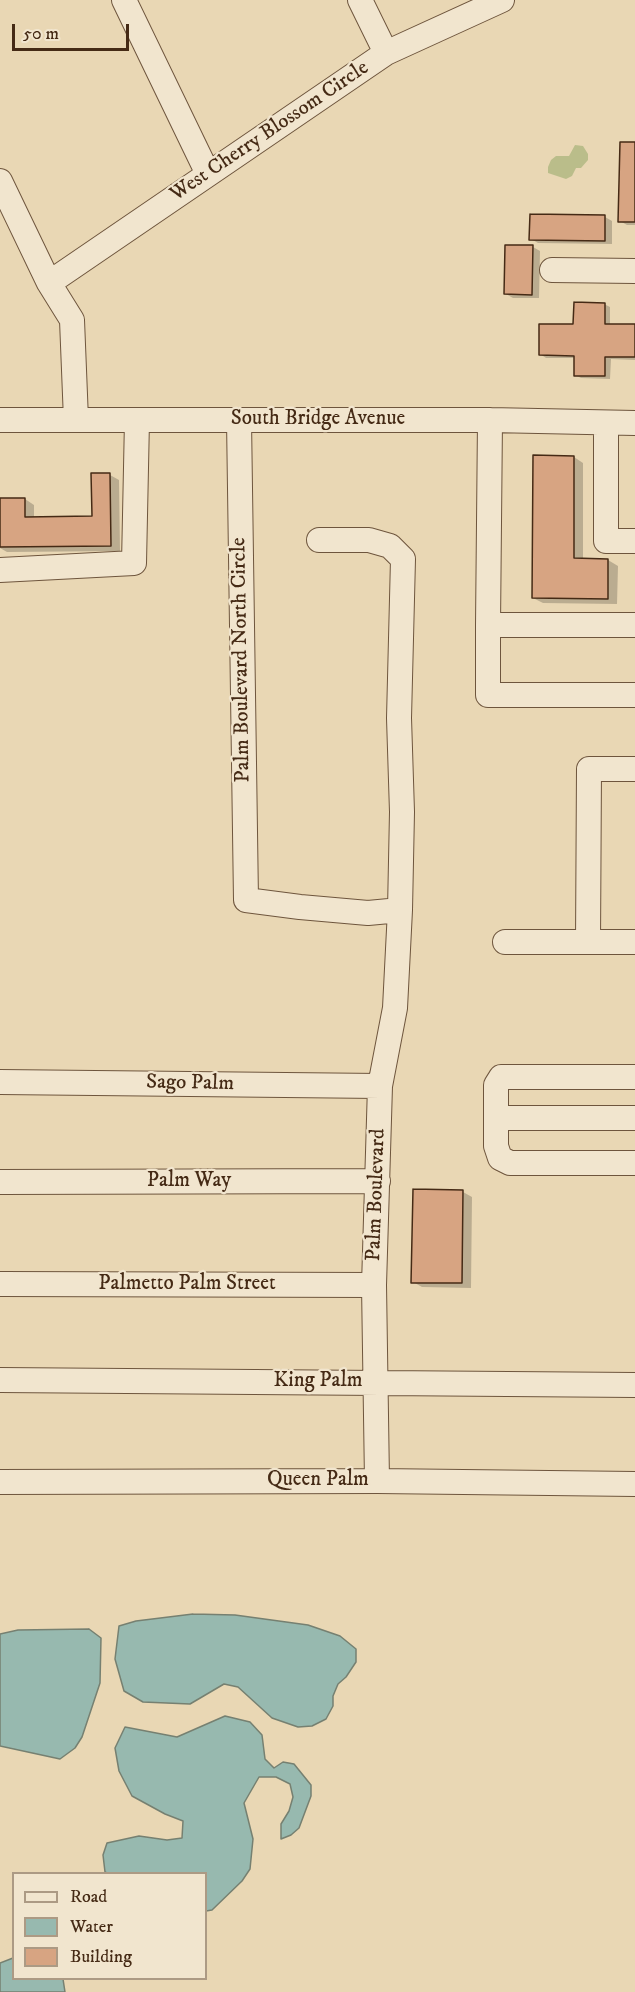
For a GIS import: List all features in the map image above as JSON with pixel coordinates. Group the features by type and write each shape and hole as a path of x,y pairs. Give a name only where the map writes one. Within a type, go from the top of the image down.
{"street":[{"path":"124,0 208,174"},
{"path":"360,0 386,53"},
{"name":"West Cherry Blossom Circle","path":"49,283 386,53 502,0"},
{"path":"0,182 49,283 72,320 76,420"},
{"path":"552,270 635,271"},
{"name":"South Bridge Avenue","path":"0,420 490,420 635,423"},
{"path":"0,570 134,563 137,420"},
{"name":"Palm Boulevard North Circle","path":"239,420 246,900 300,908 368,913 400,910"},
{"path":"490,420 488,695 635,695"},
{"path":"606,424 606,541 635,541"},
{"path":"319,540 369,540 390,546 403,559 399,718 402,812 400,910"},
{"path":"489,625 635,625"},
{"path":"588,942 589,769 635,769"},
{"name":"Palm Boulevard","path":"377,1481 374,1286 380,1086 395,1008 400,910"},
{"path":"505,942 635,942"},
{"path":"635,1077 501,1077 496,1085 496,1146 500,1158 510,1163 635,1163"},
{"name":"Sago Palm","path":"0,1082 380,1086"},
{"path":"496,1118 635,1118"},
{"name":"Palm Way","path":"0,1182 378,1181"},
{"name":"Palmetto Palm Street","path":"0,1284 374,1286"},
{"name":"King Palm","path":"0,1380 635,1385"},
{"name":"Queen Palm","path":"0,1482 377,1481 635,1484"}],"green space":[{"path":"575,145 583,146 588,154 588,160 581,168 576,168 572,176 566,179 548,173 551,160 556,156 569,156"}],"water":[{"path":"193,1614 235,1615 308,1625 340,1636 356,1649 356,1662 338,1684 333,1696 333,1706 326,1719 312,1726 298,1727 272,1718 238,1687 224,1684 190,1704 143,1702 124,1691 115,1659 119,1626 136,1621"},
{"path":"89,1629 101,1638 100,1683 82,1737 75,1748 60,1759 0,1746 0,1634 18,1630"},
{"path":"225,1716 250,1722 262,1735 265,1759 274,1768 283,1762 294,1764 311,1785 311,1796 299,1828 291,1835 281,1839 281,1824 289,1811 293,1797 290,1784 276,1777 259,1777 244,1803 253,1839 250,1869 242,1881 212,1910 207,1911 207,1872 105,1872 103,1855 107,1843 139,1836 167,1840 182,1838 183,1821 132,1796 119,1771 115,1748 125,1727 177,1737"},
{"path":"12,1958 12,1980 63,1980 65,1992 0,1992 0,1963"}],"building":[{"path":"620,142 635,142 635,222 618,222"},
{"path":"530,214 605,215 605,241 529,240"},
{"path":"505,245 533,245 532,295 504,294"},
{"path":"574,302 605,303 605,324 635,324 635,357 605,357 605,376 574,376 574,356 539,355 539,324 573,324"},
{"path":"533,455 574,456 574,558 608,559 608,599 532,598"},
{"path":"91,473 110,473 111,546 0,547 0,498 25,498 25,517 92,516"},
{"path":"413,1189 463,1190 462,1283 411,1283"}]}
